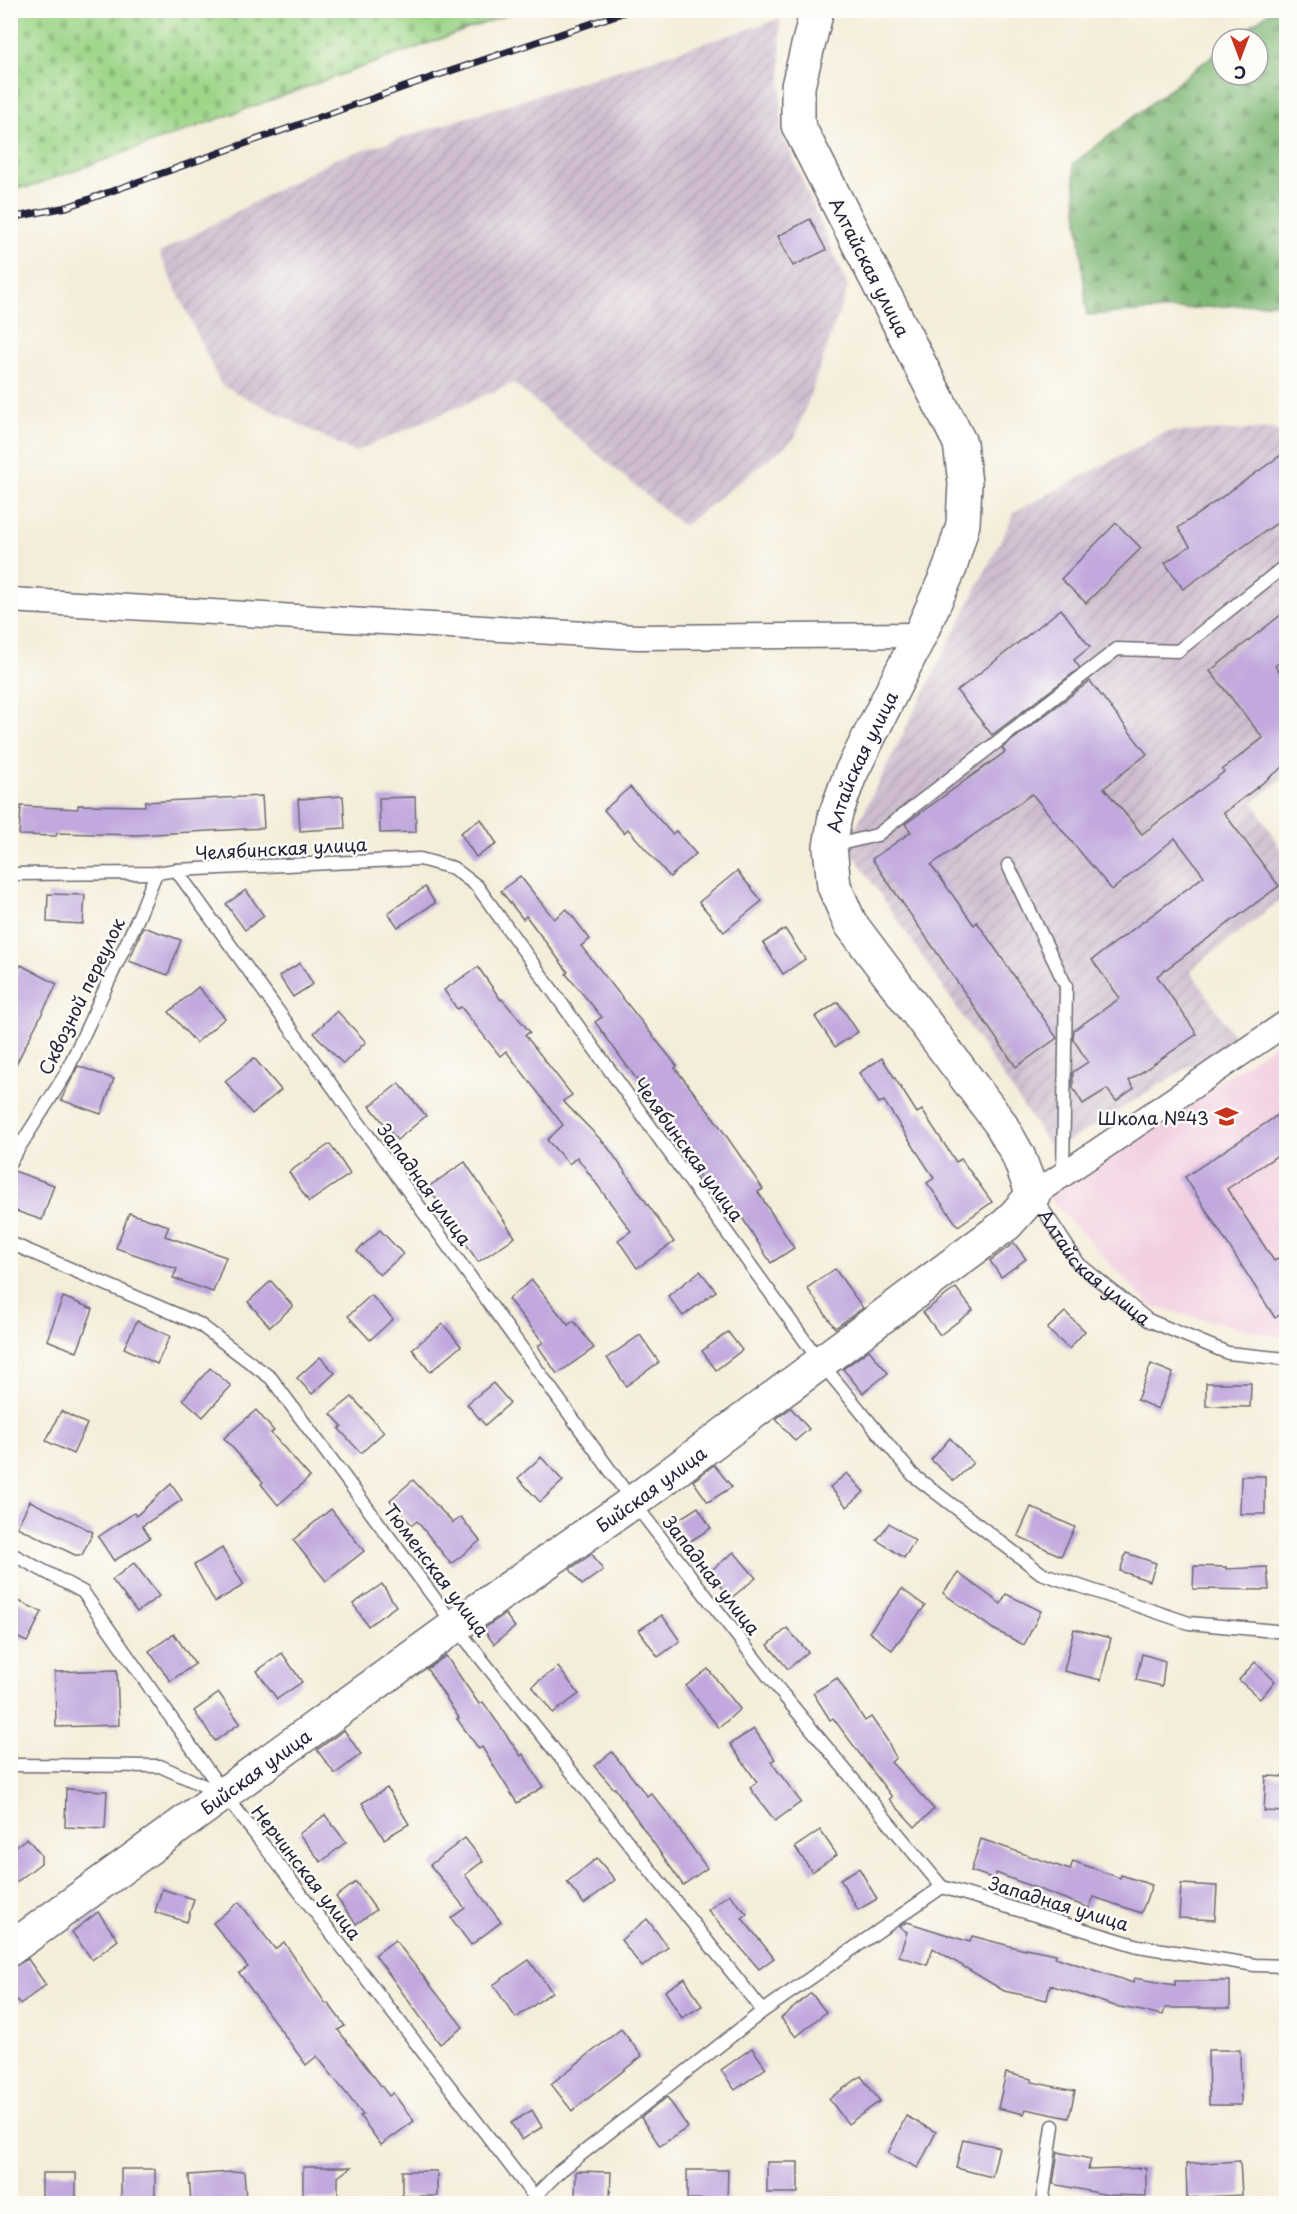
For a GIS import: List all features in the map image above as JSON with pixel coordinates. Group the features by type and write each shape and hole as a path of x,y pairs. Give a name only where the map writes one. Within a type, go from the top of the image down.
{"street":[{"name":"Алтайская улица","path":"817,10 798,86 798,125 960,442 965,483 963,524 950,568 920,635 850,775 835,816 830,847 834,886 850,923 1000,1123 1018,1155 1033,1195"},
{"path":"10,600 637,637 920,635"},
{"name":"Бийская улица","path":"10,1949 455,1626 633,1502 1007,1224 1033,1195 1063,1173 1287,1023"}],"lane":[{"path":"830,847 877,835 1117,649 1178,651 1287,565"},
{"name":"Челябинская улица","path":"10,874 156,873 176,870 420,859 453,868 477,886 821,1363 913,1475 1041,1573 1189,1623 1287,1632"},
{"path":"1008,865 1066,986 1063,1173"},
{"name":"Западная улица","path":"176,870 633,1502 780,1691 942,1887 1138,1946 1255,1965 1287,1966"},
{"name":"Сквозной переулок","path":"10,1162 64,1075 139,916 156,873"},
{"name":"Алтайская улица","path":"1033,1195 1079,1263 1148,1320 1228,1353 1287,1359"},
{"name":"Тюменская улица","path":"10,1243 199,1324 271,1378 455,1626 763,2011"},
{"name":"Нерчинская улица","path":"10,1553 83,1592 225,1795 537,2200"},
{"path":"10,1765 160,1766 225,1795"},
{"path":"537,2200 560,2171 763,2011 942,1887"},
{"path":"1042,2204 1053,2126"}],"shaded area":[{"path":"780,19 782,133 848,287 795,438 683,526 513,383 354,452 221,385 159,253 335,159"},
{"path":"1273,429 1286,436 1286,776 1253,802 1286,858 1286,896 1190,970 1235,1038 1053,1151 847,845 1015,512 1166,432"},
{"name":"Школа №43","path":"1286,1037 1286,1339 1150,1306 1048,1197"}],"green space":[{"path":"10,11 518,11 29,187 11,188"},
{"path":"1270,11 1286,11 1286,302 1087,315 1073,164 1210,57 1210,87 1270,87 1270,27 1249,27"}],"building":[{"path":"810,219 826,250 793,266 778,236"},
{"path":"1287,451 1287,516 1183,589 1165,563 1190,546 1178,528"},
{"path":"1116,523 1141,548 1086,603 1061,579"},
{"path":"1061,609 1090,647 1074,660 1080,668 992,735 957,691"},
{"path":"1287,610 1287,657 1275,666 1287,681 1287,764 1224,813 1279,886 1157,976 1197,1034 1129,1081 1134,1088 1116,1101 1107,1089 1083,1104 1073,1088 1073,1072 1088,1062 1073,1039 1074,1030 1120,998 1092,960 1204,876 1175,838 1112,890 1032,794 931,865 974,925 977,922 1057,1038 1016,1067 872,859 911,832 905,824 1005,752 1002,748 1090,681 1147,754 1104,788 1142,834 1224,772 1222,770 1263,738 1210,671"},
{"path":"630,787 672,834 676,831 696,854 670,877 628,829 624,833 604,810"},
{"path":"262,796 264,828 136,835 57,833 56,836 19,835 21,806 78,809 78,805 145,806 145,802"},
{"path":"343,796 345,828 300,831 298,799"},
{"path":"415,797 416,832 380,833 379,798"},
{"path":"481,819 497,844 476,857 460,833"},
{"path":"737,871 762,901 724,932 699,902"},
{"path":"520,876 554,919 567,909 590,939 581,946 677,1066 675,1068 716,1121 763,1189 758,1192 794,1248 771,1263 736,1208 726,1214 678,1146 683,1143 595,1022 602,1017 566,974 568,972 526,916 523,919 501,891"},
{"path":"425,887 435,903 398,927 388,913"},
{"path":"246,890 264,916 245,930 226,904"},
{"path":"48,894 85,895 83,924 47,922"},
{"path":"143,927 181,940 168,975 129,961"},
{"path":"785,929 805,959 783,974 763,943"},
{"path":"300,963 313,984 293,997 279,976"},
{"path":"21,965 57,984 10,1076 10,985"},
{"path":"478,967 501,1000 530,1032 525,1035 572,1095 563,1101 607,1146 674,1242 637,1268 618,1240 631,1231 577,1157 569,1164 547,1140 563,1125 506,1051 500,1056 461,1007 457,1009 444,990"},
{"path":"198,987 225,1018 196,1043 169,1012"},
{"path":"838,1002 858,1032 835,1047 815,1017"},
{"path":"337,1011 366,1042 343,1064 314,1033"},
{"path":"254,1058 281,1090 252,1114 225,1081"},
{"path":"882,1058 917,1113 922,1110 956,1162 961,1159 992,1202 958,1226 927,1183 934,1178 884,1101 879,1103 859,1073"},
{"path":"78,1066 114,1079 101,1114 61,1100"},
{"path":"399,1083 426,1116 397,1140 370,1106"},
{"path":"1287,1109 1287,1149 1227,1189 1274,1261 1287,1253 1287,1310 1275,1318 1185,1177"},
{"path":"330,1144 350,1174 309,1202 289,1172"},
{"path":"465,1162 515,1237 478,1262 428,1187"},
{"path":"14,1171 54,1185 42,1220 10,1209 10,1181"},
{"path":"129,1213 169,1226 165,1236 226,1257 213,1292 173,1278 177,1269 116,1248"},
{"path":"380,1230 403,1254 380,1275 357,1251"},
{"path":"1014,1243 1026,1259 1001,1277 990,1261"},
{"path":"835,1269 863,1308 835,1328 807,1288"},
{"path":"700,1271 716,1291 683,1316 668,1296"},
{"path":"532,1280 568,1325 574,1321 594,1348 557,1374 538,1346 543,1342 508,1299"},
{"path":"271,1281 293,1306 270,1327 248,1302"},
{"path":"956,1288 973,1310 940,1335 923,1312"},
{"path":"371,1295 393,1319 370,1340 348,1316"},
{"path":"63,1297 93,1309 77,1352 47,1340"},
{"path":"1065,1312 1085,1331 1069,1349 1047,1329"},
{"path":"137,1321 170,1336 157,1364 124,1348"},
{"path":"443,1324 461,1346 430,1372 412,1349"},
{"path":"728,1332 742,1350 716,1370 702,1351"},
{"path":"640,1335 659,1362 626,1386 607,1358"},
{"path":"869,1350 888,1373 863,1393 843,1369"},
{"path":"320,1357 335,1373 312,1394 297,1378"},
{"path":"1151,1364 1173,1373 1158,1409 1137,1400"},
{"path":"210,1368 231,1386 203,1417 183,1399"},
{"path":"493,1383 510,1403 485,1425 467,1404"},
{"path":"1206,1383 1251,1383 1250,1407 1206,1406"},
{"path":"352,1397 384,1432 361,1453 339,1429 342,1426 331,1414"},
{"path":"791,1408 809,1429 795,1441 776,1419"},
{"path":"256,1410 274,1431 271,1433 310,1477 278,1505 261,1484 263,1482 224,1438"},
{"path":"61,1411 87,1424 73,1454 46,1441"},
{"path":"950,1438 973,1463 954,1481 931,1460"},
{"path":"541,1457 563,1481 540,1502 518,1478"},
{"path":"714,1465 732,1487 708,1502 693,1481"},
{"path":"847,1473 864,1492 847,1507 830,1487"},
{"path":"1241,1476 1265,1476 1265,1514 1240,1514"},
{"path":"413,1480 453,1523 461,1517 480,1541 451,1564 417,1521 412,1525 390,1500"},
{"path":"171,1484 182,1500 142,1526 150,1538 114,1561 98,1537 134,1513 136,1516"},
{"path":"30,1501 93,1532 82,1555 75,1555 17,1527"},
{"path":"698,1507 711,1528 689,1542 676,1521"},
{"path":"1031,1507 1075,1527 1061,1556 1018,1536"},
{"path":"331,1509 364,1551 326,1581 293,1540"},
{"path":"889,1523 915,1541 904,1558 877,1540"},
{"path":"222,1548 244,1585 215,1602 194,1565"},
{"path":"734,1552 756,1578 731,1598 709,1572"},
{"path":"1126,1553 1156,1563 1150,1581 1120,1571"},
{"path":"592,1554 603,1570 582,1585 570,1569"},
{"path":"134,1563 159,1596 137,1612 112,1580"},
{"path":"1194,1566 1226,1567 1226,1569 1267,1567 1269,1590 1193,1589"},
{"path":"958,1573 1001,1604 1006,1594 1041,1611 1024,1645 993,1629 943,1593"},
{"path":"382,1584 396,1606 368,1626 353,1604"},
{"path":"902,1589 925,1606 892,1650 869,1632"},
{"path":"10,1597 42,1612 27,1642 10,1634"},
{"path":"505,1614 515,1627 494,1644 483,1629"},
{"path":"662,1615 680,1641 658,1657 639,1630"},
{"path":"787,1628 808,1652 788,1669 768,1645"},
{"path":"1074,1629 1111,1638 1101,1680 1064,1671"},
{"path":"174,1634 195,1664 170,1681 149,1651"},
{"path":"282,1653 302,1682 277,1699 257,1671"},
{"path":"1142,1654 1165,1661 1162,1686 1136,1680"},
{"path":"446,1656 479,1704 483,1702 521,1756 523,1754 543,1787 517,1803 482,1747 479,1749 457,1719 459,1718 427,1669"},
{"path":"1255,1662 1275,1681 1260,1699 1239,1680"},
{"path":"558,1667 579,1694 553,1713 532,1686"},
{"path":"708,1669 740,1709 719,1728 686,1686"},
{"path":"117,1670 119,1725 56,1727 55,1672"},
{"path":"837,1678 865,1721 871,1717 887,1740 896,1758 891,1762 934,1809 915,1827 889,1799 892,1797 833,1718 830,1720 813,1693"},
{"path":"219,1693 240,1723 215,1741 194,1711"},
{"path":"754,1729 775,1759 771,1762 801,1802 775,1821 750,1788 757,1782 730,1744"},
{"path":"344,1730 361,1754 335,1774 317,1750"},
{"path":"612,1752 647,1796 651,1793 707,1868 683,1885 615,1788 594,1766"},
{"path":"1266,1776 1287,1777 1287,1812 1264,1811"},
{"path":"387,1788 409,1824 384,1839 362,1803"},
{"path":"66,1789 107,1791 105,1829 65,1827"},
{"path":"325,1815 346,1842 321,1862 299,1834"},
{"path":"820,1830 837,1855 812,1872 795,1847"},
{"path":"27,1838 41,1855 41,1863 10,1887 10,1851"},
{"path":"465,1838 483,1861 465,1875 501,1922 471,1945 451,1918 465,1908 430,1865"},
{"path":"981,1839 1070,1870 1073,1861 1120,1878 1121,1875 1152,1885 1141,1913 1094,1897 1089,1908 996,1873 995,1879 971,1871"},
{"path":"597,1858 615,1880 584,1904 567,1882"},
{"path":"859,1868 877,1899 858,1910 840,1879"},
{"path":"356,1882 376,1910 356,1924 336,1897"},
{"path":"1181,1884 1217,1886 1215,1920 1179,1918"},
{"path":"162,1889 194,1899 187,1922 155,1912"},
{"path":"729,1894 747,1914 742,1918 774,1958 759,1969 708,1910"},
{"path":"239,1902 275,1949 284,1942 326,2004 328,2003 345,2026 338,2030 389,2096 393,2093 414,2121 381,2145 360,2116 363,2115 317,2056 306,2065 239,1973 248,1967 213,1923"},
{"path":"98,1912 118,1940 92,1960 72,1932"},
{"path":"647,1919 668,1947 642,1967 621,1940"},
{"path":"907,1922 970,1942 972,1936 1025,1950 1025,1948 1056,1954 1055,1957 1133,1983 1134,1978 1175,1985 1175,1981 1230,1981 1230,2008 1165,2008 1163,2015 1115,2006 1050,1985 1047,2000 1004,1991 933,1948 927,1965 899,1956 907,1932 899,1927"},
{"path":"395,1940 463,2027 440,2044 375,1955"},
{"path":"28,1959 46,1985 20,2004 10,1990 10,1968"},
{"path":"529,1960 552,1992 516,2018 493,1985"},
{"path":"685,1978 702,2006 682,2018 665,1991"},
{"path":"811,1993 826,2012 796,2037 781,2018"},
{"path":"621,2029 642,2056 572,2111 551,2084"},
{"path":"752,2048 766,2068 735,2090 721,2070"},
{"path":"1208,2050 1240,2050 1241,2105 1209,2105"},
{"path":"1006,2073 1032,2079 1032,2082 1075,2091 1069,2118 1026,2109 1024,2114 998,2108"},
{"path":"861,2076 880,2101 848,2124 829,2099"},
{"path":"667,2097 688,2127 660,2146 641,2118"},
{"path":"532,2110 542,2127 522,2140 511,2123"},
{"path":"906,2116 936,2132 918,2168 888,2153"},
{"path":"963,2139 999,2147 992,2177 956,2168"},
{"path":"1058,2152 1091,2159 1088,2170 1146,2168 1146,2196 1108,2195 1053,2184"},
{"path":"1240,2161 1242,2195 1187,2198 1186,2164"},
{"path":"767,2162 798,2162 798,2193 767,2193"},
{"path":"303,2167 351,2167 338,2177 338,2199 303,2199"},
{"path":"121,2169 155,2169 155,2200 121,2200"},
{"path":"687,2170 728,2170 727,2200 687,2199"},
{"path":"244,2171 246,2200 191,2204 189,2175"},
{"path":"402,2171 437,2171 437,2196 402,2196"},
{"path":"576,2171 611,2172 610,2197 575,2196"},
{"path":"42,2173 76,2173 76,2204 42,2204"}],"railway":[{"path":"10,218 67,207 427,79 631,10"}],"place":[{"name":"Школа №43","path":"1227,1117"}]}
